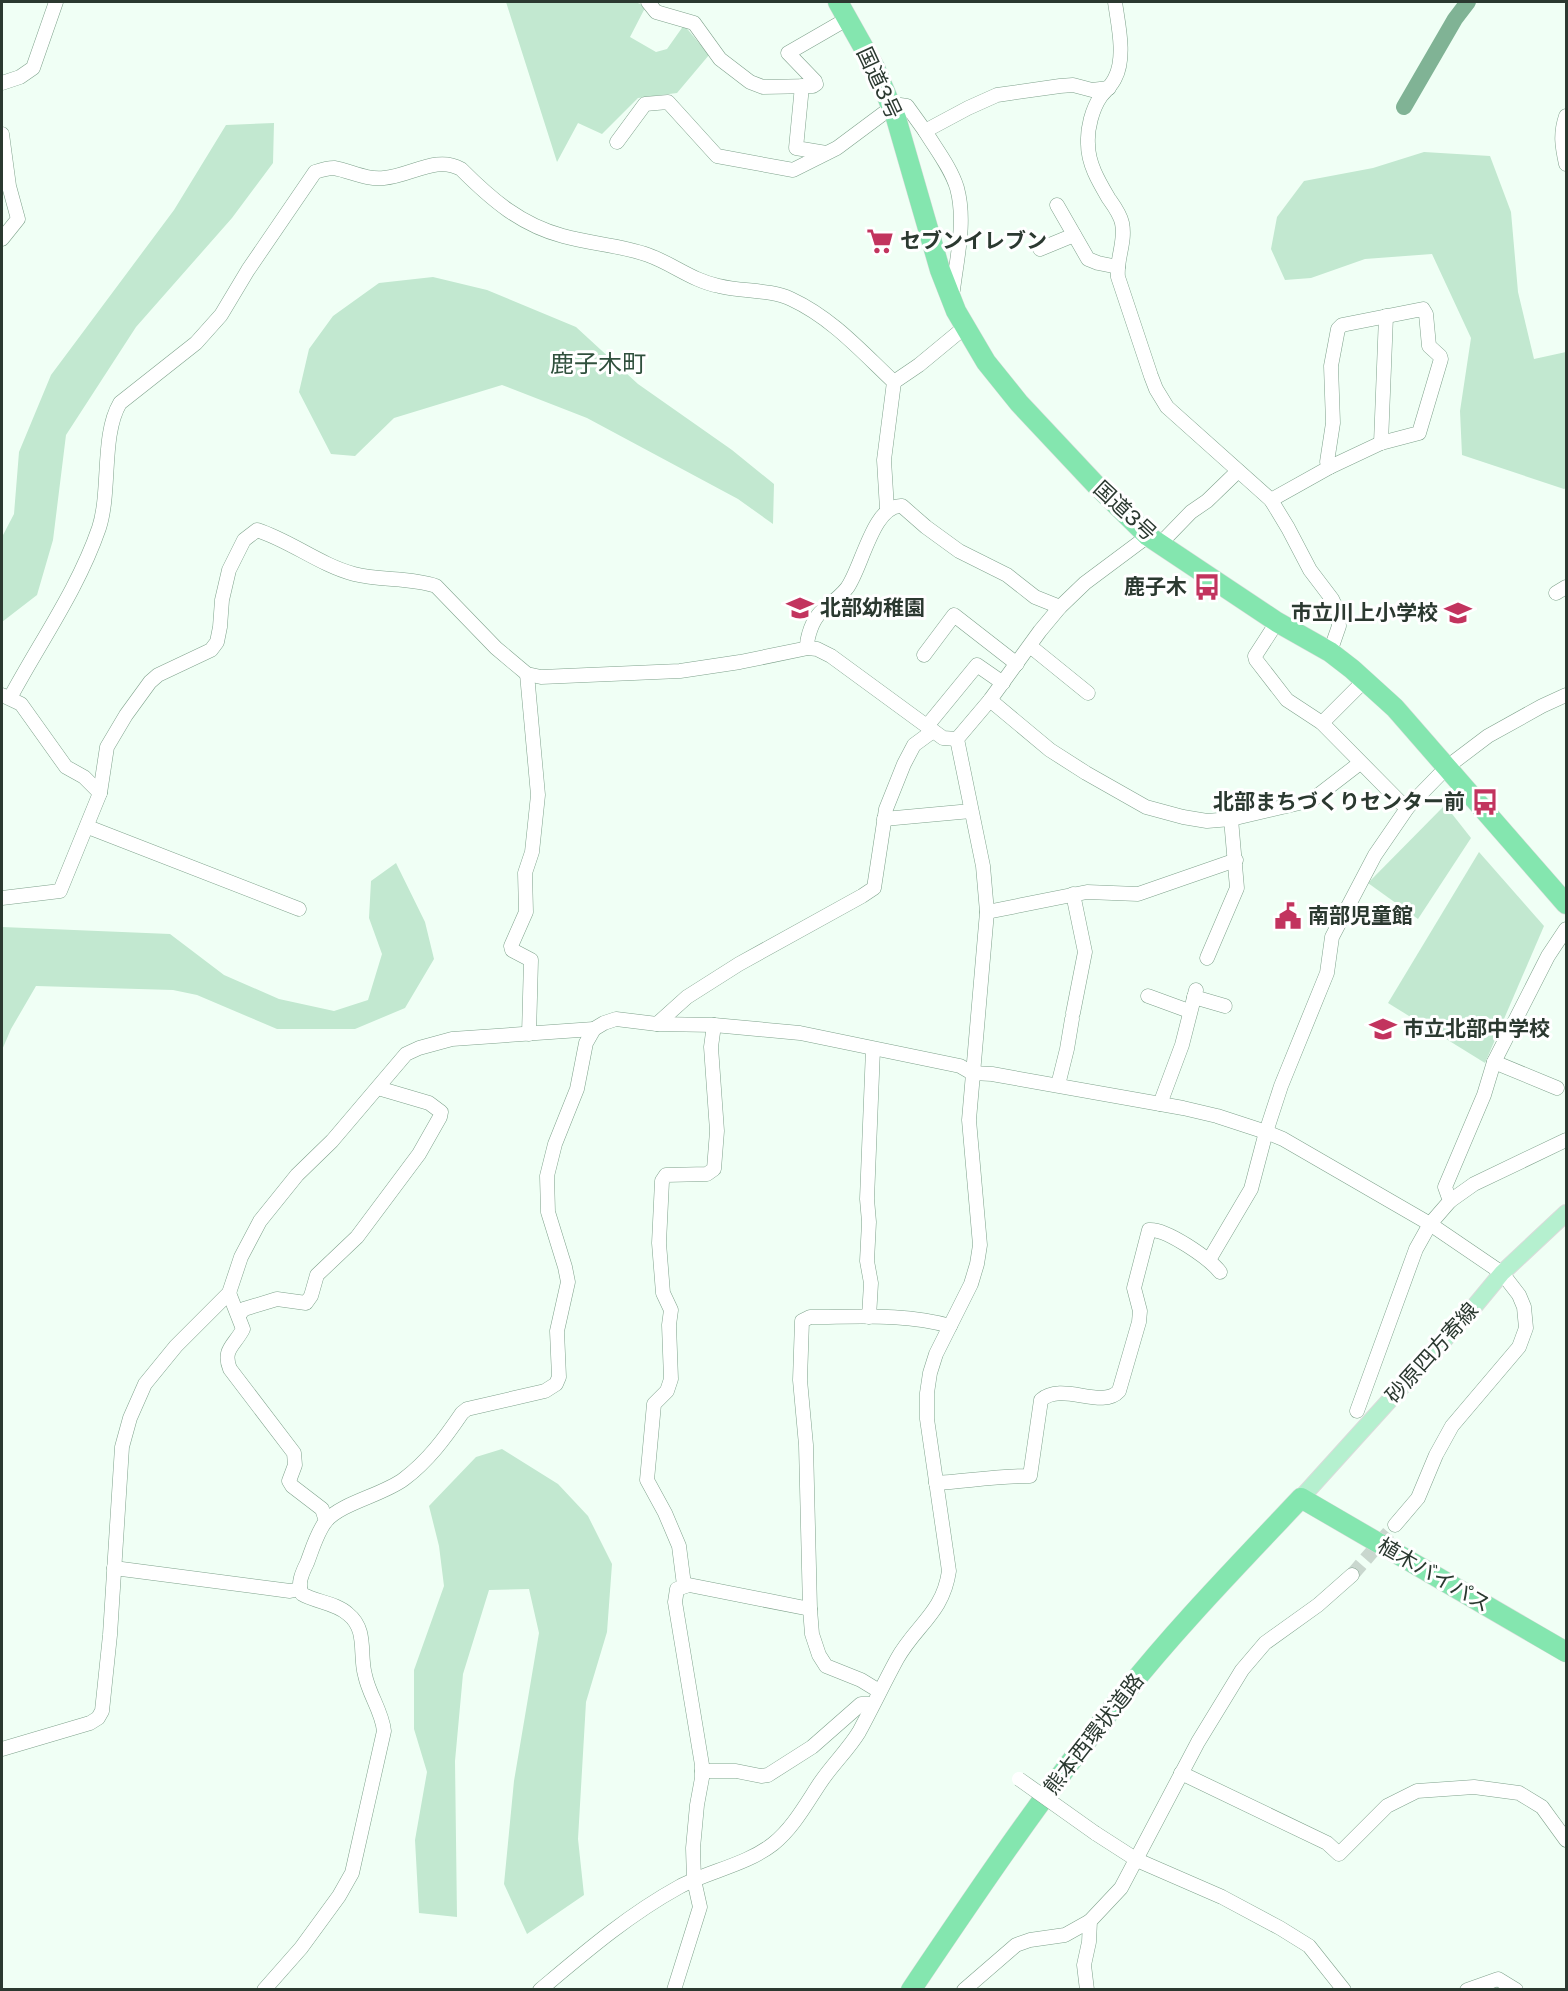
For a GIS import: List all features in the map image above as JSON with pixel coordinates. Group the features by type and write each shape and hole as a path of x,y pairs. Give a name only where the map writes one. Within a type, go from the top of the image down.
{"highway":[{"name":"国道3号","path":"842,10 875,68 892,107 948,293 986,362 1019,403 1095,484 1154,540 1277,622 1329,652 1365,680 1395,708 1566,904"},
{"name":"植木バイパス","path":"1301,1497 1566,1652"},
{"name":"熊本西環状道路","path":"911,1989 1055,1782 1125,1692 1301,1497"}],"main road":[{"name":"砂原四方寄線","path":"1301,1497 1502,1273 1566,1213"}],"street":[{"path":"2,83 20,77 33,68 56,2"},
{"path":"648,2 656,12 694,23 720,59 750,82 764,87 813,86 816,84 788,54 842,10"},
{"path":"1115,2 1119,61 1116,77 1094,110 1089,127 1088,145 1089,157 1096,176 1122,222 1123,244 1118,277 1156,390 1167,407 1271,500 1318,584 1332,599 1338,612 1339,626 1329,652"},
{"path":"802,86 796,148 826,153"},
{"path":"925,131 997,95 1060,86 1092,90 1109,88"},
{"path":"617,142 645,104 668,102 717,156 793,170 837,148 892,107 908,106 948,167 956,186 960,205 960,228 953,290 948,293"},
{"path":"1566,116 1562,127 1561,142 1566,164"},
{"path":"2,134 9,186 18,219 2,239"},
{"path":"100,793 84,777 66,767 21,704 6,697 59,613 88,558 100,525 106,494 110,438 115,412 120,403 196,343 221,315 248,270 315,172 331,168 369,178 385,178 441,163 456,166 462,169 488,196 524,221 562,236 649,255 709,284 764,291 789,298 817,314 850,339 894,382"},
{"path":"1057,205 1088,259 1118,267"},
{"path":"1040,249 1074,235"},
{"path":"1271,500 1330,467 1381,443 1419,434 1441,359 1429,346 1426,314 1423,309 1342,325 1338,329 1330,366 1333,423 1328,462 1330,467"},
{"path":"1381,443 1386,316"},
{"path":"888,509 884,460 894,382 919,365 965,327"},
{"path":"957,739 990,700 1060,607 1085,583 1154,540 1208,501 1238,471"},
{"path":"808,648 813,620 848,587 877,522 888,509 902,506 959,551 1007,575 1035,597 1060,607"},
{"path":"2,898 60,891 100,793 107,747 126,715 150,682 158,675 211,650 217,642 222,600 229,570 244,540 257,530 277,537 322,561 352,573 383,580 425,582 436,586 496,648 527,674 553,678 680,671 808,648 817,649 831,656 944,738 957,739"},
{"path":"924,655 954,615 1017,664"},
{"path":"1277,622 1255,656 1256,660 1287,700 1322,723 1360,763 1408,807"},
{"path":"1030,646 1088,693"},
{"path":"657,1024 687,997 739,964 874,888 886,809 914,746 977,664 1003,683"},
{"path":"527,674 538,795 532,852 525,873 526,912 511,946 512,950 531,960 529,1034"},
{"path":"1322,723 1365,680"},
{"path":"1209,1260 1251,1188 1281,1086 1327,973 1332,937 1375,855 1408,807 1447,767 1488,736 1566,695"},
{"path":"990,700 1050,750 1146,807 1183,818 1207,821 1231,819 1312,800 1360,763"},
{"path":"540,1989 617,1925 694,1880 752,1857 773,1844 790,1828 830,1768 857,1734 905,1646 941,1601 946,1587 949,1571 927,1419 927,1394 936,1354 971,1284 980,1245 969,1120 987,912 983,866 957,739"},
{"path":"884,819 971,811"},
{"path":"1207,958 1237,888 1231,819"},
{"path":"88,827 299,909"},
{"path":"987,912 1087,892 1138,894 1236,860"},
{"path":"1058,1085 1067,1049 1084,952 1073,894"},
{"path":"1450,1201 1445,1187 1484,1095 1494,1062 1548,956 1566,929"},
{"path":"1160,1104 1182,1045 1195,993 1225,1006"},
{"path":"1148,996 1189,1011"},
{"path":"2,1749 90,1723 98,1718 102,1711 110,1635 122,1447 130,1418 145,1384 229,1293 241,1257 260,1221 297,1175 332,1141 406,1054 452,1039 594,1029 616,1019 657,1024 714,1025 800,1033 960,1066 972,1073 1058,1085 1217,1116 1266,1132 1292,1144 1430,1224 1502,1273 1519,1294 1524,1307 1526,1328 1519,1347 1452,1426 1436,1455 1418,1498 1395,1525"},
{"path":"684,1585 679,1546 666,1514 647,1480 654,1404 667,1391 671,1379 669,1325 671,1310 662,1290 660,1215 662,1181 666,1175 707,1174 714,1169 717,1131 711,1047 714,1025"},
{"path":"264,1989 301,1948 352,1874 384,1731 382,1717 366,1682 363,1642 356,1622 341,1609 304,1595 300,1589 303,1571 326,1521 335,1513 404,1479 433,1453 467,1409 536,1394 556,1384 560,1364 557,1324 568,1282 548,1212 547,1176 555,1144 577,1089 586,1043 594,1029"},
{"path":"869,1317 871,1283 867,1261 869,1222 867,1200 873,1049"},
{"path":"1494,1062 1557,1088"},
{"path":"239,1315 244,1309 277,1299 306,1303 311,1296 317,1275 357,1237 419,1154 441,1112 429,1103 378,1088"},
{"path":"1357,1411 1416,1249 1430,1224 1450,1201 1474,1184 1566,1140"},
{"path":"936,1483 981,1477 1030,1476 1041,1400 1047,1395 1067,1393 1107,1398 1115,1396 1119,1391 1139,1322 1140,1311 1134,1288 1149,1230 1155,1229 1169,1235 1209,1260 1220,1272"},
{"path":"229,1293 243,1329 228,1351 226,1359 230,1369 294,1453 295,1465 289,1476 292,1486 322,1509 326,1521"},
{"path":"876,1697 861,1680 826,1666 815,1646 810,1609 806,1445 800,1380 801,1325 805,1318 810,1317 869,1317 933,1321 950,1326"},
{"path":"114,1568 290,1591 300,1589"},
{"path":"964,1989 1016,1945 1030,1940 1065,1935 1090,1921 1121,1888 1181,1773 1242,1670 1265,1643 1318,1605 1352,1575"},
{"path":"674,1989 700,1907 694,1880 693,1834 702,1771 675,1602 677,1589 684,1585 810,1609"},
{"path":"702,1771 740,1771 761,1776 768,1775 801,1756 861,1704 876,1697"},
{"path":"1181,1773 1327,1843 1339,1854 1387,1806 1417,1791 1473,1787 1519,1793 1542,1808 1566,1840"},
{"path":"1019,1779 1137,1860 1222,1897 1309,1946 1344,1989"},
{"path":"1087,1989 1084,1965 1089,1942 1090,1921"},
{"path":"1467,1989 1498,1979 1516,1989"}],"green space":[{"path":"506,2 635,2 646,6 630,37 656,52 667,49 684,25 709,55 677,93 638,98 602,134 578,123 557,162"},
{"path":"274,123 273,163 232,218 136,327 66,435 53,540 37,595 2,622 2,537 14,514 19,452 51,375 174,210 226,125"},
{"path":"1424,152 1490,156 1511,212 1518,292 1534,359 1566,352 1566,488 1564,489 1462,455 1460,411 1471,338 1432,254 1365,259 1311,278 1285,280 1271,249 1277,217 1304,181 1373,168"},
{"path":"433,277 487,290 576,327 638,384 732,450 774,484 773,524 738,499 587,418 502,385 394,418 355,456 331,454 299,392 309,349 333,316 379,283"},
{"path":"1445,805 1471,838 1418,919 1368,883"},
{"path":"1479,852 1544,926 1485,1063 1388,1003"},
{"path":"396,863 425,922 434,959 405,1008 355,1029 277,1029 197,995 173,990 36,986 11,1029 2,1050 2,927 170,934 224,975 279,999 334,1011 368,1000 382,954 369,918 371,881"},
{"path":"502,1449 558,1484 588,1516 612,1564 607,1632 586,1702 578,1839 584,1895 527,1934 504,1884 514,1781 539,1633 529,1589 489,1590 463,1674 455,1761 457,1917 419,1913 415,1840 427,1772 414,1729 414,1670 444,1586 439,1546 429,1506 476,1457"}],"waterway":[{"path":"1404,107 1455,19 1468,2"}],"tunnel":[{"path":"1352,1575 1395,1525"}],"place":[{"name":"セブンイレブン","path":"880,241"},
{"name":"鹿子木","path":"1207,587"},
{"name":"北部幼稚園","path":"800,608"},
{"name":"市立川上小学校","path":"1458,613"},
{"name":"北部まちづくりセンター前","path":"1485,802"},
{"name":"南部児童館","path":"1288,916"},
{"name":"市立北部中学校","path":"1383,1029"}],"district":[{"name":"鹿子木町","path":"598,364"}]}
